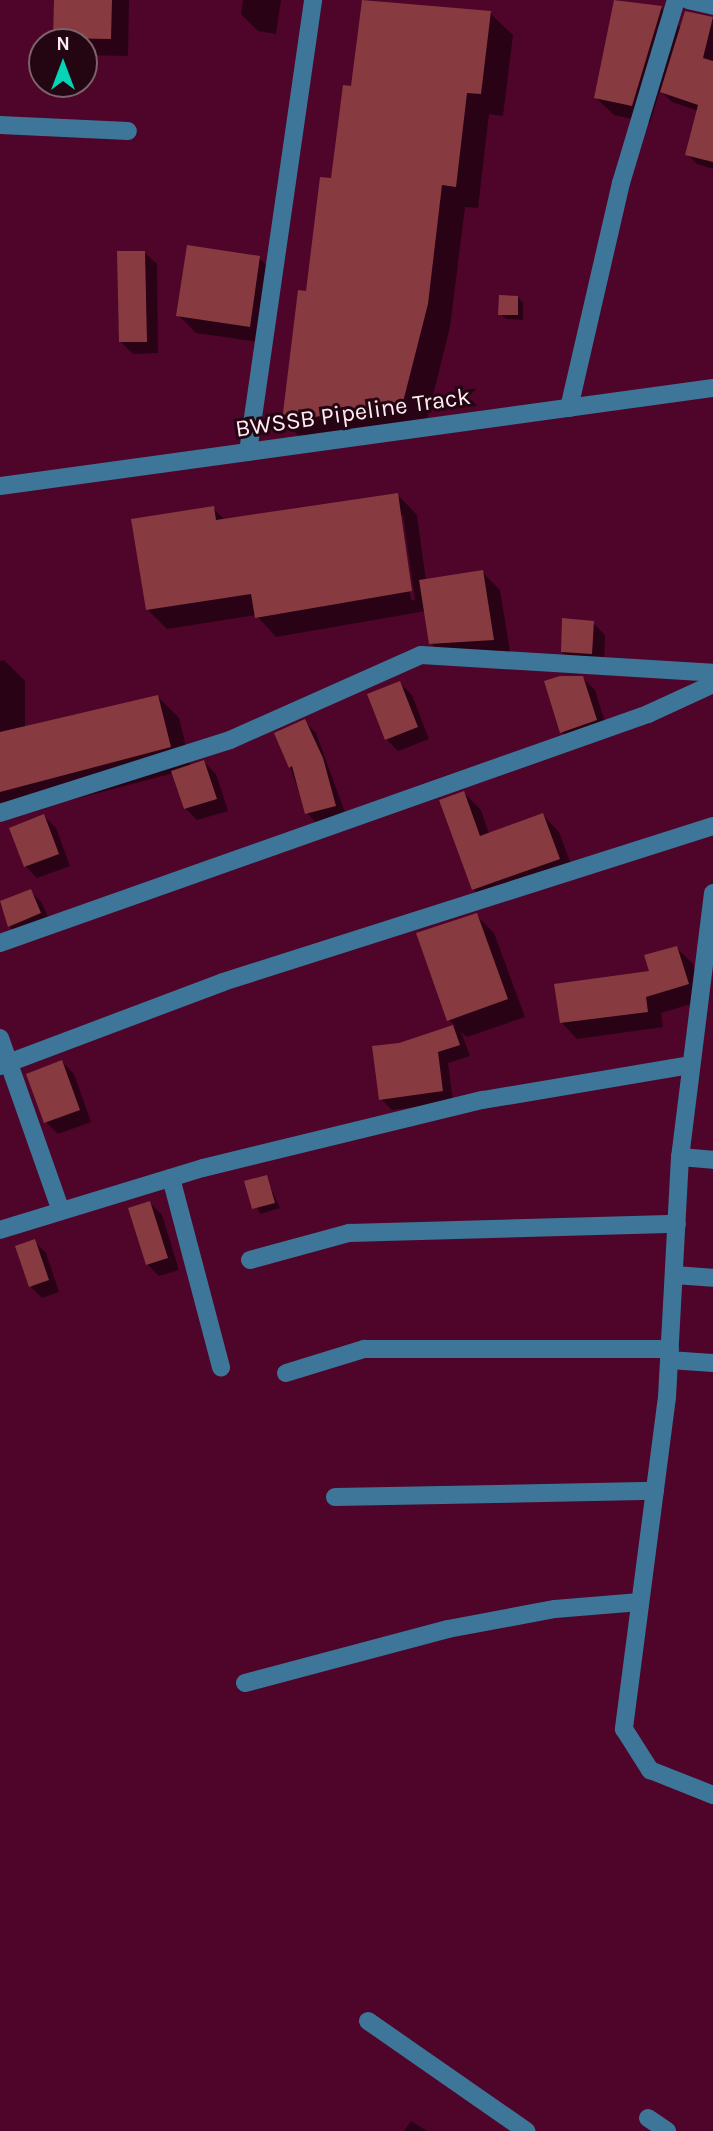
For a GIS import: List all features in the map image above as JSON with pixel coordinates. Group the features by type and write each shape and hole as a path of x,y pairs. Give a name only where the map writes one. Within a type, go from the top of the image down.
{"street":[{"path":"248,452 313,0"},
{"path":"569,408 621,183 676,0"},
{"path":"688,0 713,6"},
{"path":"0,125 128,131"},
{"name":"BWSSB Pipeline Track","path":"0,486 713,388"},
{"path":"0,813 230,740 421,655 713,673"},
{"path":"0,943 648,714 713,684"},
{"path":"5,1064 223,982 713,826"},
{"path":"713,893 708,958 680,1157 670,1354 624,1729 650,1770 713,1795"},
{"path":"0,1038 5,1064 61,1211"},
{"path":"0,1230 171,1178 483,1100 691,1065"},
{"path":"680,1157 713,1160"},
{"path":"171,1178 221,1367"},
{"path":"250,1260 349,1233 677,1224"},
{"path":"674,1275 713,1279"},
{"path":"286,1373 364,1349 670,1354 713,1363"},
{"path":"335,1497 655,1491"},
{"path":"246,1683 448,1629 555,1609 640,1602"},
{"path":"368,2021 526,2131"},
{"path":"648,2118 667,2131"}],"building":[{"path":"54,0 112,0 111,39 98,39 98,28 53,28"},
{"path":"362,0 491,11 481,94 467,93 456,187 442,185 428,304 402,406 282,421 298,290 306,291 320,177 331,178 343,85 351,86"},
{"path":"614,0 662,6 632,106 594,98"},
{"path":"685,11 713,17 703,58 713,61 713,162 685,155 698,105 660,92"},
{"path":"187,245 260,256 250,327 176,316"},
{"path":"117,251 145,251 147,342 119,342"},
{"path":"499,295 518,296 518,315 498,315"},
{"path":"398,493 412,591 255,618 251,594 146,610 131,519 214,506 216,520"},
{"path":"483,570 494,640 429,644 419,580"},
{"path":"562,618 594,621 592,654 561,652"},
{"path":"560,676 583,676 597,720 560,733 544,681"},
{"path":"400,681 418,727 385,740 367,694"},
{"path":"158,695 171,747 0,792 0,732"},
{"path":"305,719 323,758 336,806 305,814 292,766 289,768 274,733"},
{"path":"204,760 217,799 184,809 171,771"},
{"path":"464,791 480,836 543,813 560,859 472,890 439,800"},
{"path":"44,814 59,854 24,867 9,828"},
{"path":"31,889 41,913 8,927 0,901"},
{"path":"477,913 508,999 447,1021 416,933"},
{"path":"677,946 689,984 646,997 648,1012 560,1023 554,984 649,971 644,955"},
{"path":"453,1025 460,1045 438,1052 443,1091 379,1100 372,1046 399,1043"},
{"path":"62,1060 80,1110 44,1123 26,1074"},
{"path":"267,1175 275,1203 252,1209 244,1181"},
{"path":"150,1201 168,1258 146,1265 128,1208"},
{"path":"35,1239 49,1280 29,1287 15,1246"}]}
